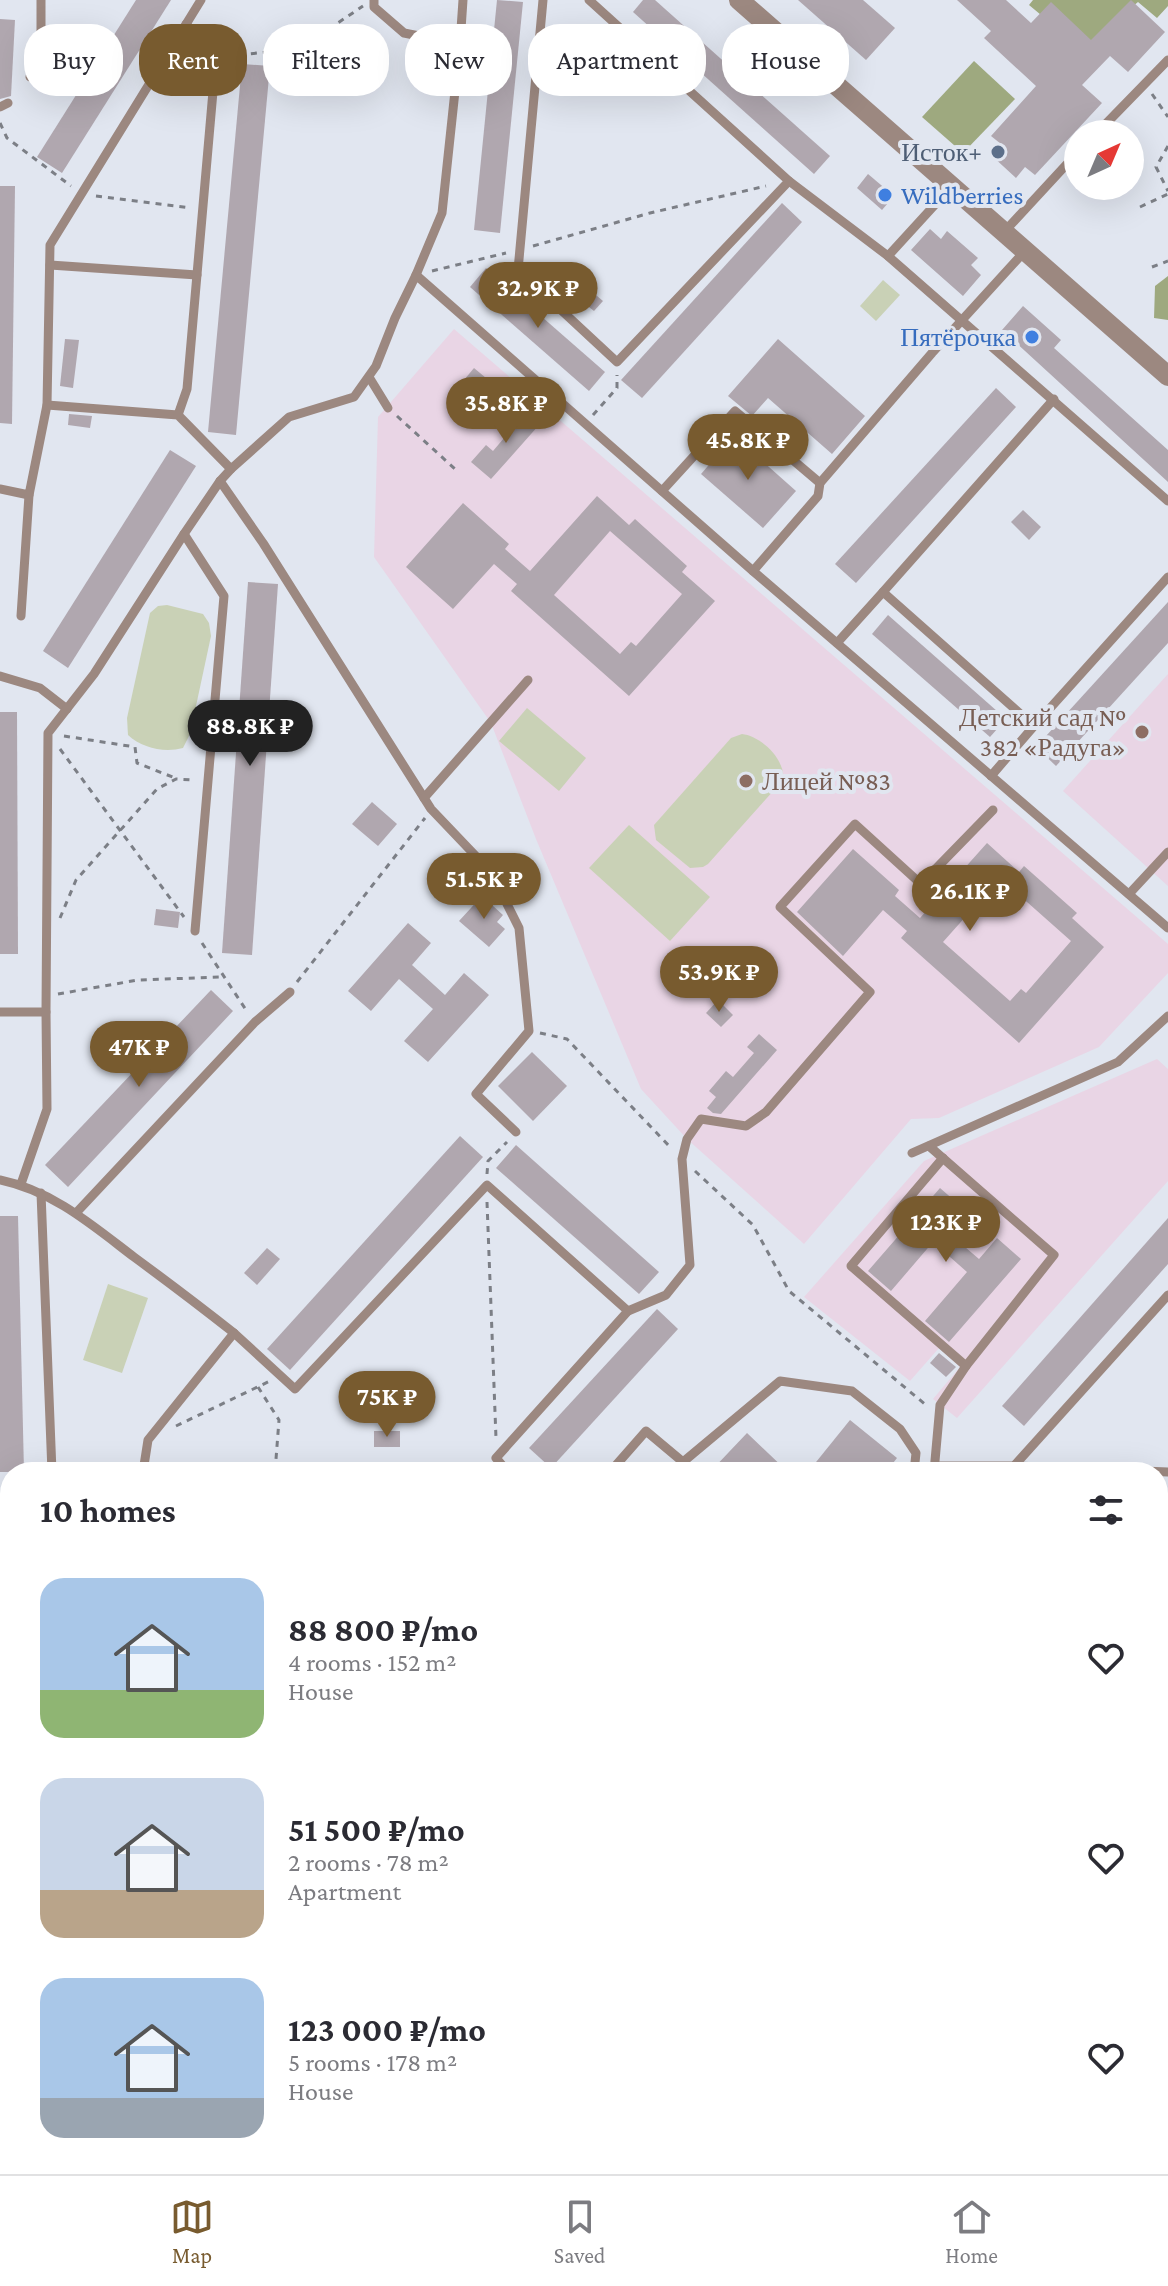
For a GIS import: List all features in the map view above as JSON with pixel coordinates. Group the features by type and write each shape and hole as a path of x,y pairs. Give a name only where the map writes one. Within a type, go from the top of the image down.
{"street":[{"path":"739,0 1168,376"}],"lane":[{"path":"41,0 41,24"},
{"path":"186,24 201,0"},
{"path":"373,0 374,7 405,33"},
{"path":"461,24 463,0"},
{"path":"543,0 518,270 617,362 789,181"},
{"path":"589,0 789,181 888,256 1168,501"},
{"path":"1110,120 1168,60"},
{"path":"21,616 29,495 47,405 50,245 142,96"},
{"path":"178,415 187,389 213,96"},
{"path":"21,1184 47,1109 48,733 94,674 220,481 289,417 354,397 369,377 442,213 454,96"},
{"path":"1004,232 1064,167"},
{"path":"888,256 952,186"},
{"path":"753,571 818,496 820,483 1025,251"},
{"path":"50,265 197,275"},
{"path":"416,275 753,571 1168,928"},
{"path":"369,377 388,408"},
{"path":"837,643 1054,399"},
{"path":"47,405 178,415 231,469"},
{"path":"662,491 735,411 820,483"},
{"path":"220,481 263,543 431,809 491,872 519,928 529,1031 476,1094 516,1132"},
{"path":"0,489 29,495"},
{"path":"184,534 224,596 195,931"},
{"path":"991,776 1168,577"},
{"path":"883,592 1034,726"},
{"path":"0,676 40,688 67,709"},
{"path":"424,798 528,680"},
{"path":"499,1462 496,1458 628,1311 666,1295 690,1265 682,1159 687,1139 701,1119 746,1126 766,1112 870,992 780,907 855,824 921,884 993,810"},
{"path":"1129,894 1168,852"},
{"path":"76,1213 255,1022 290,992"},
{"path":"0,1012 46,1012"},
{"path":"912,1153 1118,1062 1168,1016"},
{"path":"929,1146 1054,1255 966,1366 940,1405 935,1462"},
{"path":"943,1158 851,1266 966,1366"},
{"path":"0,1180 21,1184 76,1213 234,1333 295,1389 487,1185 628,1311"},
{"path":"41,1193 52,1462"},
{"path":"1018,1462 1168,1295"},
{"path":"145,1462 148,1440 234,1333"},
{"path":"619,1462 646,1431 683,1462 780,1381 852,1391 900,1429 916,1453 915,1462"}],"path":[{"path":"247,54 299,49 373,0"},
{"path":"1145,84 1168,117"},
{"path":"1140,207 1168,193 1156,167 1168,146"},
{"path":"416,275 650,213 789,181"},
{"path":"1152,267 1168,261"},
{"path":"600,407 617,388 617,362"},
{"path":"388,408 455,469"},
{"path":"48,733 135,747 137,763 176,779 208,781"},
{"path":"48,733 195,931 255,1022"},
{"path":"58,923 76,880 157,789 176,779"},
{"path":"290,992 431,809"},
{"path":"46,996 138,980 223,977"},
{"path":"529,1031 567,1039 682,1159 753,1225 789,1291 938,1415"},
{"path":"496,1458 488,1161 516,1132"},
{"path":"175,1427 281,1375"},
{"path":"258,1387 279,1420 276,1462"}],"shaded area":[{"name":"Лицей №83","path":"454,329 1168,944 1168,973 1099,1047 939,1118 911,1119 804,1244 687,1139 641,1089 491,723 374,557 378,417"},
{"name":"Детский сад № 382 «Радуга»","path":"1168,674 1168,886 1063,791"},
{"path":"1157,1059 1168,1069 1168,1181 957,1418 933,1399 960,1367 939,1348 910,1381 804,1297 924,1161"}],"green space":[{"path":"1033,0 1168,0 1168,6 1157,18 1138,2 1082,49 1029,5"},
{"path":"974,61 1015,99 963,153 922,117"},
{"path":"1168,276 1168,320 1154,318 1155,286"},
{"path":"883,280 900,295 876,321 860,306"},
{"path":"167,605 203,614 209,623 211,636 190,734 183,748 161,750 128,735 127,718 150,613 158,606"},
{"path":"527,708 586,758 559,791 499,741"},
{"path":"742,734 757,739 771,750 781,765 783,780 708,864 690,868 656,840 654,825 731,738"},
{"path":"629,825 710,897 670,941 589,868"},
{"path":"108,1284 148,1298 122,1373 83,1360"}],"building":[{"path":"136,0 171,0 156,24 139,24 139,51 123,76 121,24"},
{"path":"497,0 523,2 500,233 474,230 487,96 512,96 512,24 495,24"},
{"path":"643,0 655,0 682,24 646,24 633,12"},
{"path":"798,0 863,0 895,28 866,60 849,45 849,24 825,24"},
{"path":"957,0 1006,0 1031,23 1051,2 1091,40 1131,0 1165,32 1128,72 1110,56 1082,85 1102,103 1086,120 1064,120 1064,144 1035,175 1025,167 1016,178 991,155 1001,144 991,136 1036,86 984,38 991,31"},
{"path":"0,19 15,20 11,96 0,99"},
{"path":"706,45 722,60 722,92 706,77"},
{"path":"247,64 263,66 263,96 267,96 236,435 208,432 239,96 247,96"},
{"path":"75,96 111,96 62,173 37,157"},
{"path":"727,96 763,96 830,156 814,174"},
{"path":"868,174 894,196 882,210 857,188"},
{"path":"0,186 15,186 12,424 0,423"},
{"path":"782,203 802,222 642,398 621,380"},
{"path":"930,229 941,239 947,231 978,258 971,265 981,275 963,296 911,250"},
{"path":"486,268 605,372 589,391 470,287"},
{"path":"584,285 603,301 594,311 575,296"},
{"path":"1023,306 1061,340 1054,348 1168,450 1168,482 1002,330"},
{"path":"65,339 79,340 73,388 60,386"},
{"path":"778,339 865,416 832,454 768,398 752,416 728,396"},
{"path":"474,368 492,383 482,395 464,380"},
{"path":"996,388 1016,407 856,583 835,564"},
{"path":"520,408 539,425 491,479 471,462 486,445 493,451 515,425 509,420"},
{"path":"69,414 92,416 90,428 68,425"},
{"path":"734,436 796,491 763,528 701,474"},
{"path":"170,450 196,466 68,668 43,651"},
{"path":"597,496 629,525 635,519 687,566 682,572 715,601 629,696 511,591 517,584 494,564 453,609 406,567 463,503 509,544 505,549 530,571","holes":["610,531 682,594 636,646 631,642 620,654 554,595"]},
{"path":"1023,510 1041,527 1029,540 1011,522"},
{"path":"248,582 278,584 252,955 222,953"},
{"path":"1168,602 1168,643 1056,766 1036,747"},
{"path":"888,615 1006,719 990,737 872,634"},
{"path":"0,712 17,712 18,954 0,954"},
{"path":"372,802 397,824 378,846 352,824"},
{"path":"987,843 1019,872 1024,866 1077,913 1072,918 1104,947 1019,1043 901,938 907,931 883,910 843,956 797,912 853,849 899,890 895,896 920,918","holes":["1000,878 1071,941 1026,993 1021,989 1010,1001 943,942"]},
{"path":"482,896 503,915 497,922 505,929 489,947 459,921"},
{"path":"156,909 180,912 178,928 154,925"},
{"path":"408,923 431,943 412,965 445,995 464,973 489,995 428,1062 404,1041 433,1009 399,979 371,1011 348,991"},
{"path":"211,990 233,1011 68,1187 45,1165"},
{"path":"718,1000 733,1015 721,1027 706,1013"},
{"path":"759,1034 777,1050 721,1114 713,1113 707,1108 716,1097 709,1091 726,1071 733,1077 754,1053 747,1047"},
{"path":"532,1052 567,1086 533,1121 498,1086"},
{"path":"460,1136 483,1157 290,1370 267,1349"},
{"path":"516,1145 659,1272 639,1294 496,1168"},
{"path":"940,1188 963,1208 944,1229 979,1259 997,1238 1021,1259 949,1342 925,1321 967,1272 933,1242 891,1291 868,1271"},
{"path":"0,1216 18,1216 24,1462 0,1462"},
{"path":"1168,1218 1168,1264 1024,1426 1002,1406"},
{"path":"267,1248 280,1259 257,1285 244,1273"},
{"path":"657,1309 678,1329 556,1462 544,1462 529,1448"},
{"path":"939,1353 956,1367 946,1377 930,1363"},
{"path":"850,1420 897,1458 894,1462 816,1462"},
{"path":"374,1431 400,1431 400,1447 374,1447"},
{"path":"747,1433 777,1462 719,1462"}],"place":[{"name":"Исток+","path":"998,152"},
{"name":"Wildberries","path":"885,195"},
{"name":"Пятёрочка","path":"1032,337"},
{"name":"Детский сад № 382 «Радуга»","path":"1142,732"},
{"name":"Лицей №83","path":"746,781"}]}
